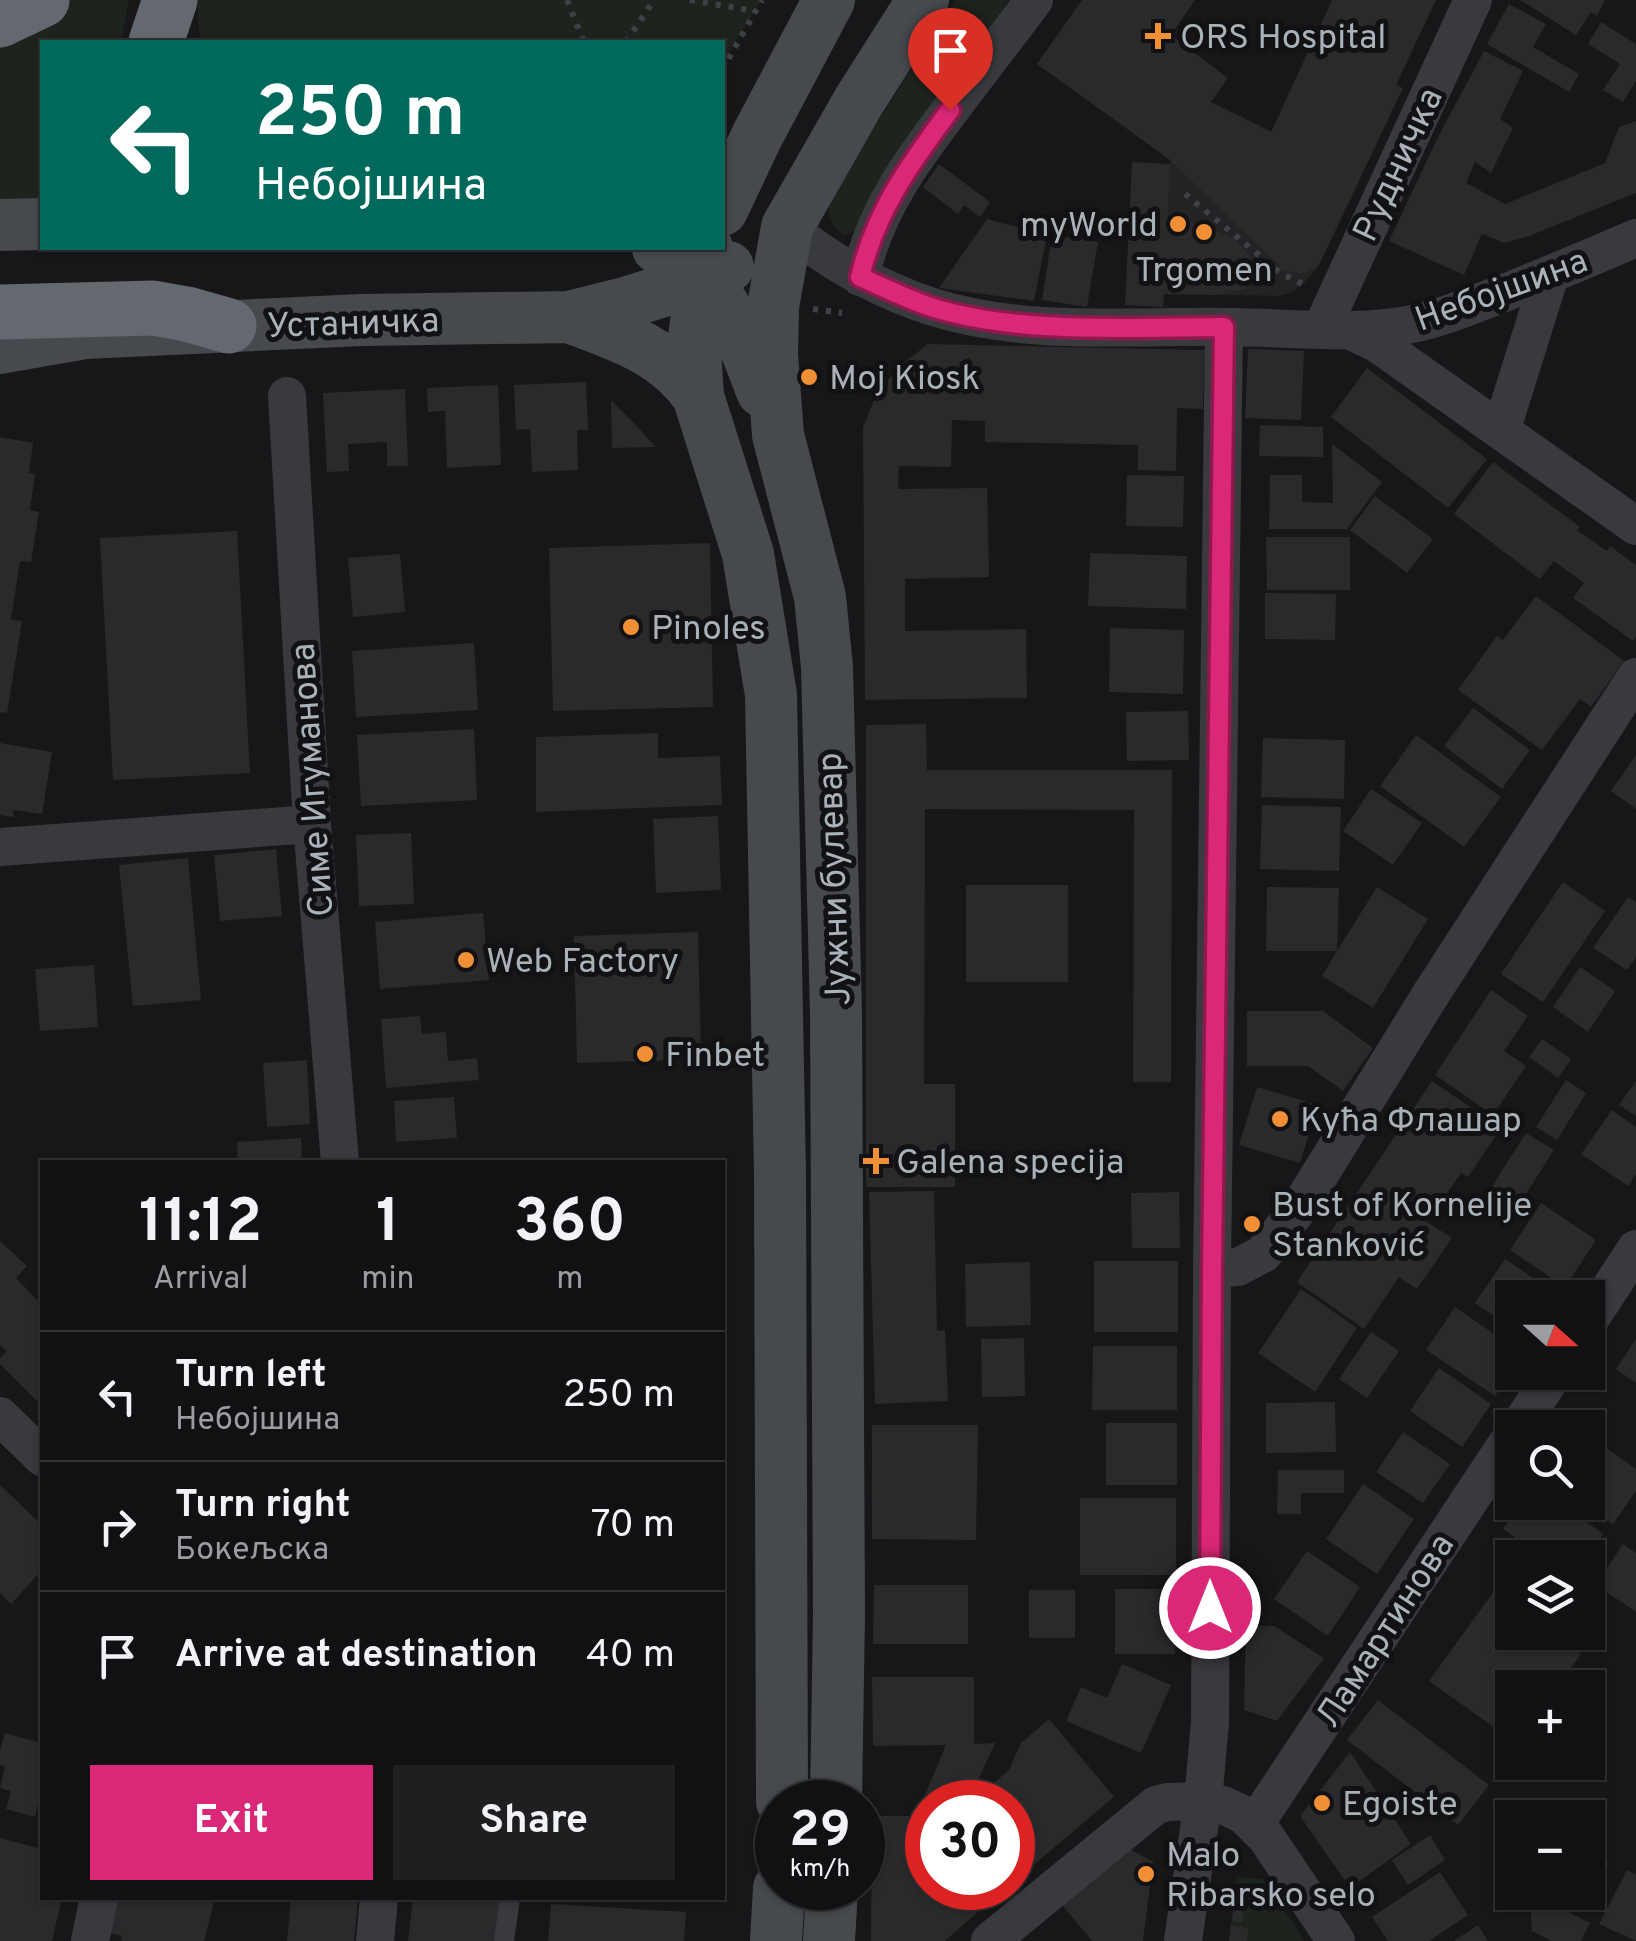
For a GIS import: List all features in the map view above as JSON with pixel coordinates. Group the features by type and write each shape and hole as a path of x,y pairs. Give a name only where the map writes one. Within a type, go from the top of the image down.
{"highway":[{"path":"0,20 42,0"},
{"path":"157,40 170,0"},
{"path":"0,312 153,308 229,326"}],"main road":[{"name":"Јужни булевар","path":"836,1780 836,1013 826,667 820,597 778,434 773,308 787,227 922,0"},
{"path":"725,198 740,135 828,2"},
{"path":"740,135 762,196 774,216 787,227"},
{"path":"0,225 40,224"},
{"name":"Устаничка","path":"0,348 86,333 362,320 569,316 626,303 704,263 748,256 787,227"},
{"path":"663,250 704,263 717,296 738,328 778,434"},
{"name":"Јужни булевар","path":"704,263 694,337 698,396 748,554 771,695 780,1194 782,1780"},
{"path":"569,316 658,355 681,374 698,396"},
{"path":"776,1941 778,1910"},
{"path":"829,1941 831,1910"}],"street":[{"path":"860,277 873,233 908,165 1034,0"},
{"name":"Рудничка","path":"1335,329 1473,0"},
{"name":"Небојшина","path":"787,227 860,277 933,307 998,320 1070,327 1396,327 1444,316 1636,238"},
{"path":"1501,430 1550,275"},
{"path":"1183,1941 1204,1801 1210,1722 1224,327"},
{"path":"1335,329 1378,344 1636,526"},
{"name":"Симе Игуманова","path":"287,396 312,824 340,1160"},
{"path":"1212,1269 1227,1270 1254,1260 1293,1216 1636,677"},
{"path":"0,848 312,824"},
{"path":"1605,1296 1636,1248"},
{"path":"0,1416 40,1455"},
{"name":"Ламартинова","path":"1255,1824 1495,1462"},
{"path":"990,1941 1156,1805 1204,1801 1234,1809 1255,1824 1336,1941"},
{"path":"1141,1815 1175,1824 1196,1849"},
{"path":"1196,1849 1216,1830 1255,1824"},
{"path":"90,1941 99,1900"},
{"path":"375,1941 380,1900"}],"lane":[{"path":"504,1941 510,1900"}],"path":[{"path":"568,0 583,40"},
{"path":"627,40 654,0"},
{"path":"690,0 755,11"},
{"path":"725,65 762,0"},
{"path":"1185,194 1282,274 1310,286"}],"shaded area":[{"path":"63,0 129,0 121,40 40,40 40,203 0,202 0,33"},
{"path":"197,0 762,0 725,59 725,40 200,40"},
{"path":"955,0 1009,0 906,143 859,230 844,235 830,219 830,198"},
{"path":"1211,102 1362,175 1318,267 1294,291 1280,296 1164,294 1170,160"},
{"path":"1237,1877 1263,1879 1305,1941 1229,1941"}],"building":[{"path":"1082,0 1195,0 1171,35 1228,78 1211,102 1271,132 1332,0 1436,0 1396,85 1403,88 1318,267 1301,274 1284,270 1170,160 1037,64"},
{"path":"1520,0 1605,0 1597,16 1591,12 1576,35"},
{"path":"1509,4 1546,24 1533,47 1579,74 1569,92 1487,44"},
{"path":"1601,22 1636,44 1636,81 1623,102 1603,90 1620,64 1588,44"},
{"path":"1484,51 1523,71 1500,119 1513,128 1491,173 1475,162 1466,183 1505,204 1605,163 1619,127 1636,121 1636,193 1504,243 1482,234 1464,275 1389,241"},
{"path":"1132,162 1170,164 1168,217 1203,225 1234,239 1254,266 1253,280 1244,289 1217,295 1164,294 1163,307 1125,305"},
{"path":"939,164 990,202 980,217 964,205 958,214 923,187"},
{"path":"987,219 1047,235 1034,301 939,288"},
{"path":"1052,235 1098,242 1087,307 1042,300"},
{"path":"928,344 1205,350 1203,409 1177,408 1176,471 1138,470 1138,445 985,442 985,421 952,420 951,467 899,466 898,489 987,488 989,577 905,579 905,631 1026,629 1027,698 865,700 863,427 877,393 901,365"},
{"path":"1248,349 1304,351 1301,420 1245,418"},
{"path":"1367,368 1487,459 1448,508 1331,417"},
{"path":"586,382 588,430 577,430 578,470 532,472 530,429 516,430 514,385"},
{"path":"498,385 501,465 447,468 445,411 428,412 427,388"},
{"path":"405,389 408,466 387,466 387,442 348,444 349,471 327,472 323,393"},
{"path":"611,400 633,422 656,447 612,448"},
{"path":"1260,425 1323,427 1323,457 1259,456"},
{"path":"0,437 33,443 29,473 35,474 30,510 39,512 31,562 20,561 11,619 22,621 7,713 0,712"},
{"path":"1332,444 1382,482 1347,529 1269,529 1270,475 1302,475 1302,502 1333,503"},
{"path":"1493,462 1580,527 1577,530 1607,551 1610,546 1636,565 1633,641 1573,598 1584,583 1554,561 1540,579 1454,514"},
{"path":"1127,475 1184,476 1183,527 1126,526"},
{"path":"1375,496 1433,539 1407,573 1350,530"},
{"path":"237,531 250,773 113,780 100,538"},
{"path":"1266,537 1350,537 1350,590 1267,590"},
{"name":"Pinoles","path":"710,543 713,707 553,711 549,548"},
{"path":"1090,553 1187,556 1186,609 1088,606"},
{"path":"400,554 405,612 353,617 348,558"},
{"path":"1265,593 1336,594 1335,640 1265,639"},
{"path":"1536,596 1624,661 1591,707 1580,699 1542,750 1458,690 1497,636 1503,640"},
{"path":"1110,628 1184,630 1183,694 1109,692"},
{"path":"474,643 478,710 356,717 352,651"},
{"path":"1473,708 1530,750 1502,789 1444,746"},
{"path":"1188,711 1189,760 1127,761 1126,712"},
{"path":"926,724 927,770 1172,770 1171,1082 1133,1082 1134,810 925,809 924,1084 955,1084 955,1187 866,1187 866,725"},
{"path":"474,729 477,800 361,806 357,735"},
{"path":"658,733 658,758 720,756 722,805 536,812 536,737"},
{"path":"1416,735 1501,797 1464,847 1380,786"},
{"path":"1263,738 1345,740 1344,799 1261,797"},
{"path":"0,743 52,752 42,814 14,810 13,817 0,815"},
{"path":"1636,755 1636,809 1611,791"},
{"path":"1371,789 1422,823 1393,865 1343,831"},
{"path":"1262,805 1341,807 1339,871 1260,869"},
{"path":"718,816 721,890 656,893 653,819"},
{"path":"411,833 414,904 359,906 356,835"},
{"path":"276,849 282,916 220,921 214,855"},
{"path":"188,858 201,1000 133,1006 119,865"},
{"path":"1563,882 1605,911 1543,1002 1501,974"},
{"path":"966,885 1068,885 1068,982 966,982"},
{"path":"1267,887 1339,888 1337,951 1266,951"},
{"path":"1377,887 1428,919 1373,1008 1322,976"},
{"path":"1628,897 1636,902 1636,957 1627,970 1593,948"},
{"path":"483,913 489,980 380,989 375,922"},
{"path":"698,932 701,1059 577,1063 574,936"},
{"path":"94,965 98,1027 40,1031 35,969"},
{"path":"1580,967 1615,991 1588,1032 1553,1007"},
{"path":"1491,990 1528,1016 1504,1051 1526,1066 1493,1115 1435,1075"},
{"path":"1247,1011 1323,1011 1373,1048 1343,1091 1308,1066 1247,1066"},
{"path":"420,1016 422,1034 446,1032 448,1061 477,1058 479,1080 386,1088 381,1019"},
{"path":"1542,1039 1571,1059 1558,1078 1529,1057"},
{"path":"307,1060 310,1124 267,1127 263,1063"},
{"path":"1566,1080 1586,1093 1557,1140 1536,1127"},
{"path":"1432,1081 1501,1128 1468,1177 1461,1173 1427,1222 1452,1238 1417,1289 1399,1277 1364,1329 1297,1282"},
{"path":"1636,1081 1636,1116 1619,1105"},
{"name":"Кућа Флашар","path":"1257,1087 1318,1105 1300,1163 1239,1145"},
{"path":"454,1097 457,1138 396,1142 394,1101"},
{"path":"1612,1110 1636,1127 1636,1174 1628,1186 1581,1154"},
{"path":"1526,1133 1554,1150 1518,1206 1491,1188"},
{"path":"301,1138 302,1160 238,1160 237,1142"},
{"path":"934,1191 937,1331 945,1330 948,1401 875,1404 869,1192"},
{"path":"1179,1192 1180,1248 1132,1248 1131,1193"},
{"path":"1541,1203 1596,1240 1570,1280 1555,1280 1510,1250"},
{"path":"0,1241 27,1266 16,1278 40,1303 40,1404 0,1364 7,1351 0,1345"},
{"path":"1505,1259 1536,1280 1495,1280 1495,1317 1475,1303"},
{"path":"1094,1261 1178,1261 1178,1332 1094,1332"},
{"path":"1030,1262 1031,1325 966,1327 965,1264"},
{"path":"1301,1289 1357,1328 1315,1392 1258,1353"},
{"path":"1455,1307 1495,1334 1495,1390 1499,1390 1495,1396 1426,1350"},
{"path":"1371,1332 1399,1351 1367,1398 1339,1379"},
{"path":"1024,1338 1025,1396 982,1397 981,1339"},
{"path":"1636,1339 1636,1383 1616,1369"},
{"path":"1093,1346 1177,1346 1177,1410 1092,1410"},
{"path":"1439,1368 1491,1404 1462,1447 1410,1411"},
{"path":"1335,1402 1336,1452 1266,1453 1266,1403"},
{"path":"1106,1423 1177,1423 1177,1485 1106,1485"},
{"path":"872,1425 978,1425 976,1540 872,1539"},
{"path":"1403,1432 1450,1464 1423,1503 1376,1472"},
{"path":"1605,1447 1636,1469 1636,1491 1613,1524 1605,1518"},
{"path":"1278,1470 1344,1470 1344,1493 1301,1493 1301,1514 1277,1514"},
{"path":"1363,1484 1414,1519 1377,1574 1326,1539"},
{"path":"0,1485 40,1523 40,1572 11,1604 0,1593"},
{"path":"1080,1498 1176,1498 1176,1575 1080,1575"},
{"path":"1509,1520 1583,1520 1603,1534 1599,1540 1519,1540 1503,1529"},
{"path":"1623,1544 1636,1553 1636,1612 1605,1591 1605,1571"},
{"path":"1307,1551 1360,1587 1328,1636 1274,1599"},
{"path":"874,1585 968,1585 968,1644 873,1644"},
{"path":"1115,1589 1176,1589 1175,1654 1115,1654"},
{"path":"1029,1590 1075,1590 1075,1638 1029,1638"},
{"path":"1494,1591 1495,1650 1576,1650 1581,1654 1569,1670 1495,1670 1495,1728 1429,1681"},
{"path":"1246,1625 1274,1626 1324,1658 1277,1721 1244,1710"},
{"path":"1122,1664 1171,1685 1141,1753 1066,1721 1081,1687 1107,1698"},
{"path":"872,1677 974,1677 974,1744 995,1743 978,1780 931,1780 946,1745 873,1746"},
{"path":"1378,1700 1489,1785 1458,1825 1347,1740"},
{"path":"1049,1719 1114,1797 1035,1864 1035,1780 998,1780 1009,1770 1021,1743"},
{"path":"5,1733 40,1743 40,1804 35,1817 6,1809 11,1791 0,1788 5,1766 0,1765"},
{"path":"1350,1752 1411,1844 1350,1888 1300,1816"},
{"path":"885,1816 905,1816 905,1910 980,1910 945,1941 871,1941 871,1910 885,1910"},
{"path":"1430,1835 1445,1860 1408,1885 1392,1860"},
{"path":"0,1838 40,1848 40,1900 62,1900 52,1941 0,1941"},
{"path":"1128,1848 1153,1862 1143,1941 1092,1941 1062,1905"},
{"path":"1627,1870 1636,1875 1636,1941 1599,1924"},
{"path":"1440,1872 1468,1915 1429,1941 1388,1941 1372,1917"},
{"path":"112,1900 214,1903 204,1941 121,1941 122,1936 104,1932"},
{"path":"291,1900 358,1900 354,1941 287,1941"},
{"path":"413,1900 501,1900 496,1941 408,1941"},
{"path":"551,1904 686,1912 684,1941 548,1941"},
{"path":"1234,1904 1244,1905 1242,1923 1232,1921"},
{"path":"1531,1910 1564,1910 1590,1923 1581,1941 1551,1941 1532,1931"},
{"path":"1231,1925 1249,1928 1247,1941 1229,1941"},
{"path":"1478,1925 1488,1941 1454,1941"}],"place":[{"name":"ORS Hospital","path":"1158,36"},
{"name":"myWorld","path":"1178,224"},
{"name":"Trgomen","path":"1204,232"},
{"name":"Moj Kiosk","path":"809,377"},
{"name":"Pinoles","path":"631,627"},
{"name":"Web Factory","path":"466,960"},
{"name":"Finbet","path":"645,1054"},
{"name":"Кућа Флашар","path":"1280,1119"},
{"name":"Galena specija","path":"876,1161"},
{"name":"Bust of Kornelije Stanković","path":"1252,1224"},
{"name":"Egoiste","path":"1322,1803"},
{"name":"Malo Ribarsko selo","path":"1146,1874"}],"route":[{"path":"950,110 894,189 867,247 860,277 933,307 998,320 1070,327 1224,327 1210,1608"}]}
